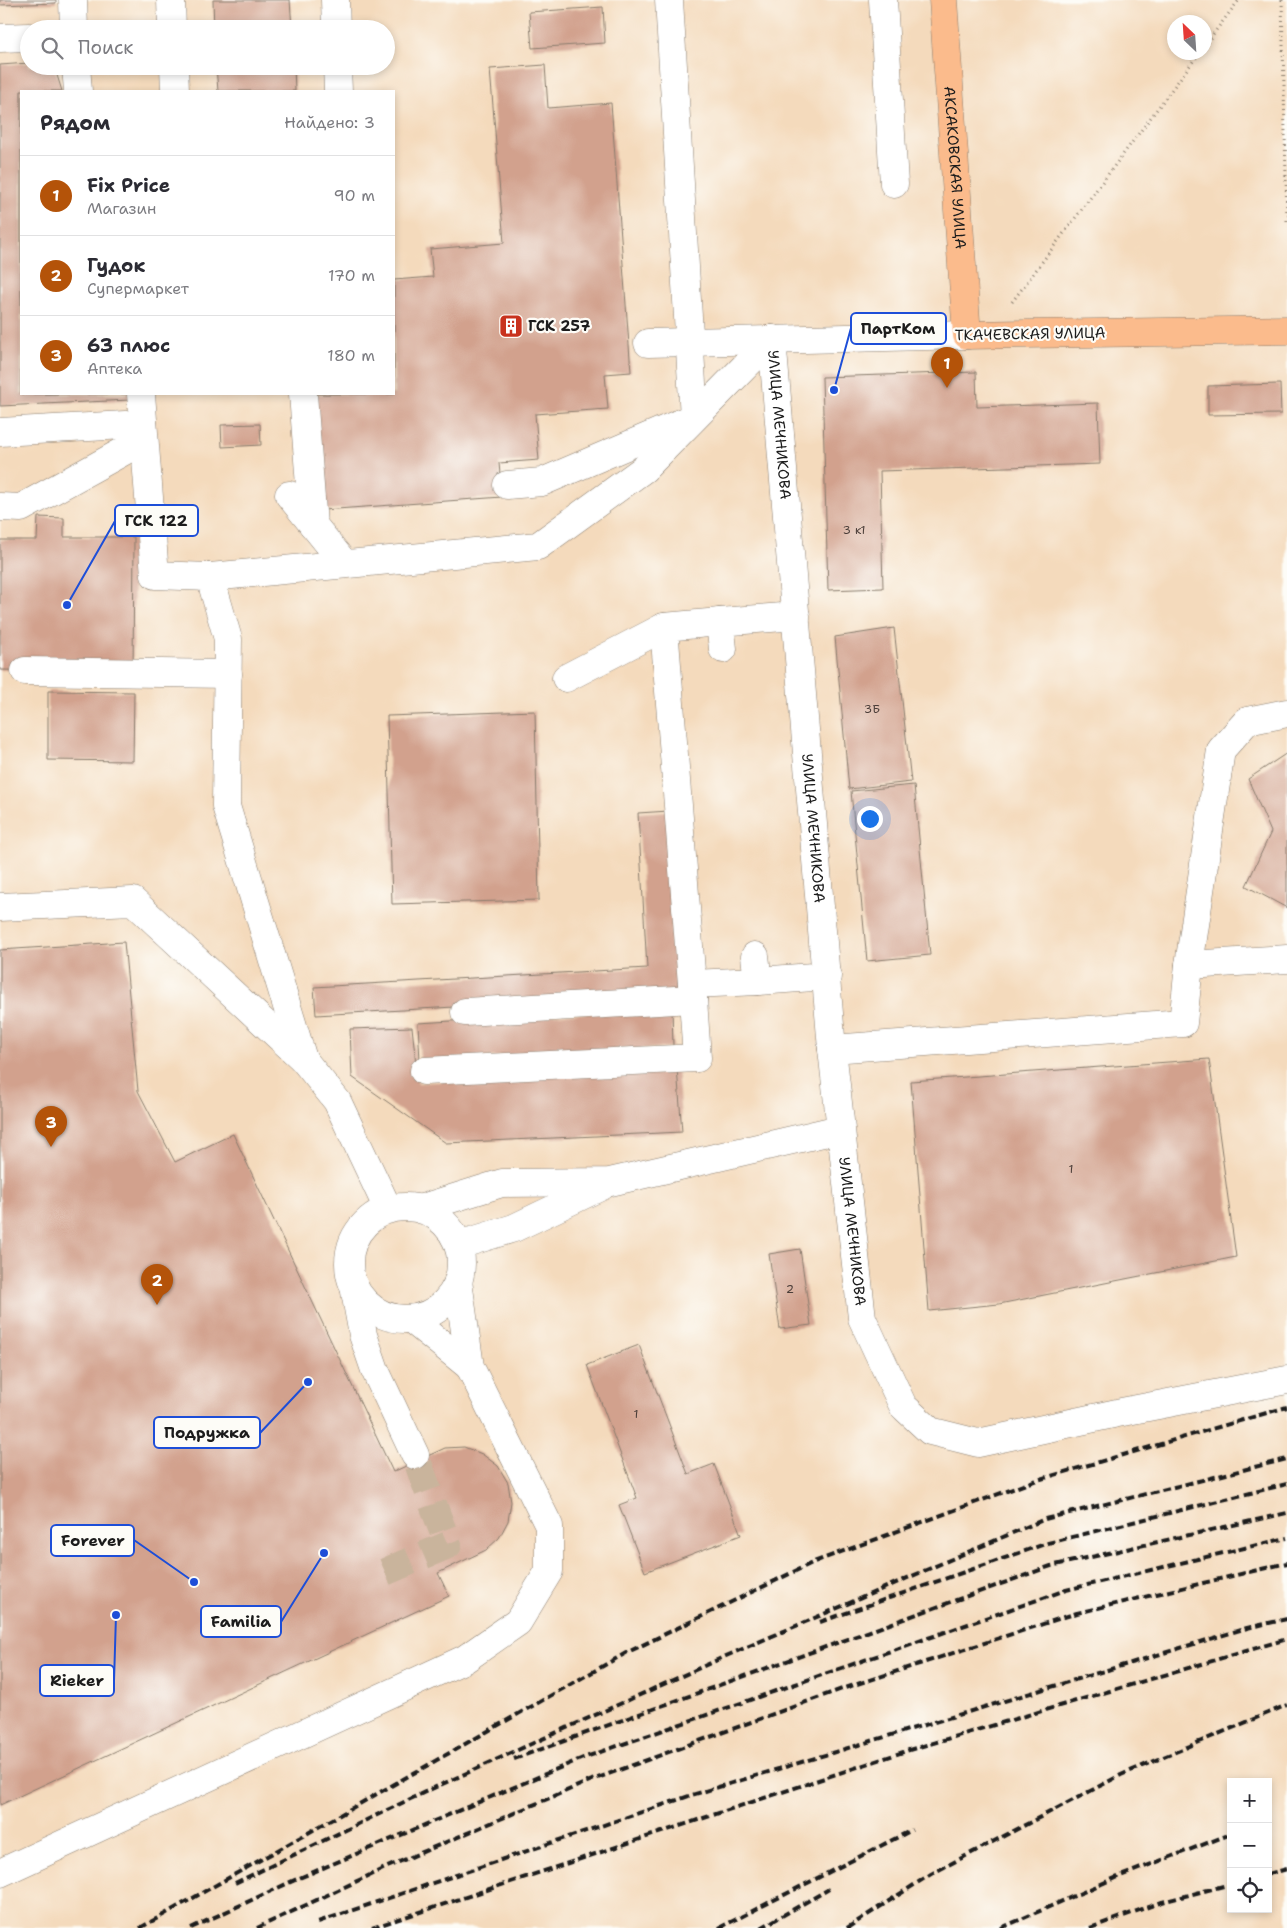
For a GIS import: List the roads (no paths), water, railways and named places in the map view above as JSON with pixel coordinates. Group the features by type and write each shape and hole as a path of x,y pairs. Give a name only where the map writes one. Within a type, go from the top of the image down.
{"main road":[{"name":"АКСАКОВСКАЯ УЛИЦА","path":"943,0 977,335"},
{"name":"ТКАЧЕВСКАЯ УЛИЦА","path":"977,335 1287,330"}],"street":[{"path":"73,0 74,20"},
{"path":"171,0 172,20"},
{"path":"335,0 336,20"},
{"path":"668,0 694,417"},
{"path":"883,0 894,184"},
{"path":"0,38 20,37"},
{"path":"77,75 78,90"},
{"path":"174,75 175,90"},
{"path":"337,75 338,90"},
{"name":"ТКАЧЕВСКАЯ УЛИЦА","path":"648,343 772,338 977,335"},
{"path":"141,395 155,575 210,577 538,546 644,469 772,338"},
{"name":"УЛИЦА МЕЧНИКОВА","path":"772,338 832,1049 862,1318 903,1406 930,1431 978,1443 1122,1412 1287,1380"},
{"path":"303,395 313,525"},
{"path":"507,485 542,482 694,417"},
{"path":"0,432 143,432"},
{"path":"0,507 21,508 143,432"},
{"path":"289,495 344,563"},
{"path":"210,577 228,640 226,806 303,1058"},
{"path":"566,678 664,627 796,616"},
{"path":"720,622 722,649"},
{"path":"424,1071 697,1058 664,627"},
{"path":"25,671 228,674"},
{"path":"832,1049 1183,1023 1189,964 1221,750 1247,721 1287,713"},
{"path":"0,907 132,901 303,1058 337,1101 388,1209"},
{"path":"1189,964 1287,959"},
{"path":"465,1012 692,992 756,968 827,976"},
{"path":"422,1208 502,1183 610,1182 840,1129"},
{"path":"459,1245 514,1228 610,1182"},
{"path":"400,1317 426,1315 440,1307 451,1296 458,1281 462,1264 459,1245 446,1223 422,1208 407,1206 388,1209 371,1218 360,1230 352,1245 349,1258 363,1335 375,1370 415,1455"},
{"path":"0,1873 465,1659 518,1622 549,1571 549,1526 470,1367 458,1281"},
{"path":"353,1283 370,1306 400,1317 470,1367"},
{"path":"375,1370 400,1317"}],"tunnel":[{"path":"385,1572 448,1545 415,1455"}],"railway":[{"path":"140,1928 626,1653 814,1562 1034,1481 1287,1407"},
{"path":"235,1883 427,1791 726,1656 1045,1519 1287,1459"},
{"path":"820,1622 1048,1543 1287,1484"},
{"path":"514,1759 1051,1566 1287,1513"},
{"path":"191,1928 297,1879 583,1758 1066,1590 1287,1538"},
{"path":"257,1928 385,1868 592,1780 842,1689 1077,1613 1287,1563"},
{"path":"318,1922 692,1795 1247,1628 1287,1619"},
{"path":"372,1928 909,1750 1287,1639"},
{"path":"847,1928 931,1874 1121,1775 1287,1705"},
{"path":"719,1928 912,1830"},
{"path":"1001,1928 1115,1878 1227,1836"},
{"path":"1272,1873 1287,1869"},
{"path":"1090,1928 1162,1902 1227,1885"},
{"path":"761,1928 829,1889"}],"place":[{"name":"ГСК 257","path":"511,326"},
{"name":"Fix Price","path":"947,388"},
{"name":"ПартКом","path":"834,390"},
{"name":"ГСК 122","path":"67,605"},
{"name":"63 плюс","path":"51,1147"},
{"name":"Гудок","path":"157,1305"},
{"name":"Подружка","path":"308,1382"},
{"name":"Familia","path":"324,1553"},
{"name":"Forever","path":"194,1582"},
{"name":"Rieker","path":"116,1615"}]}
